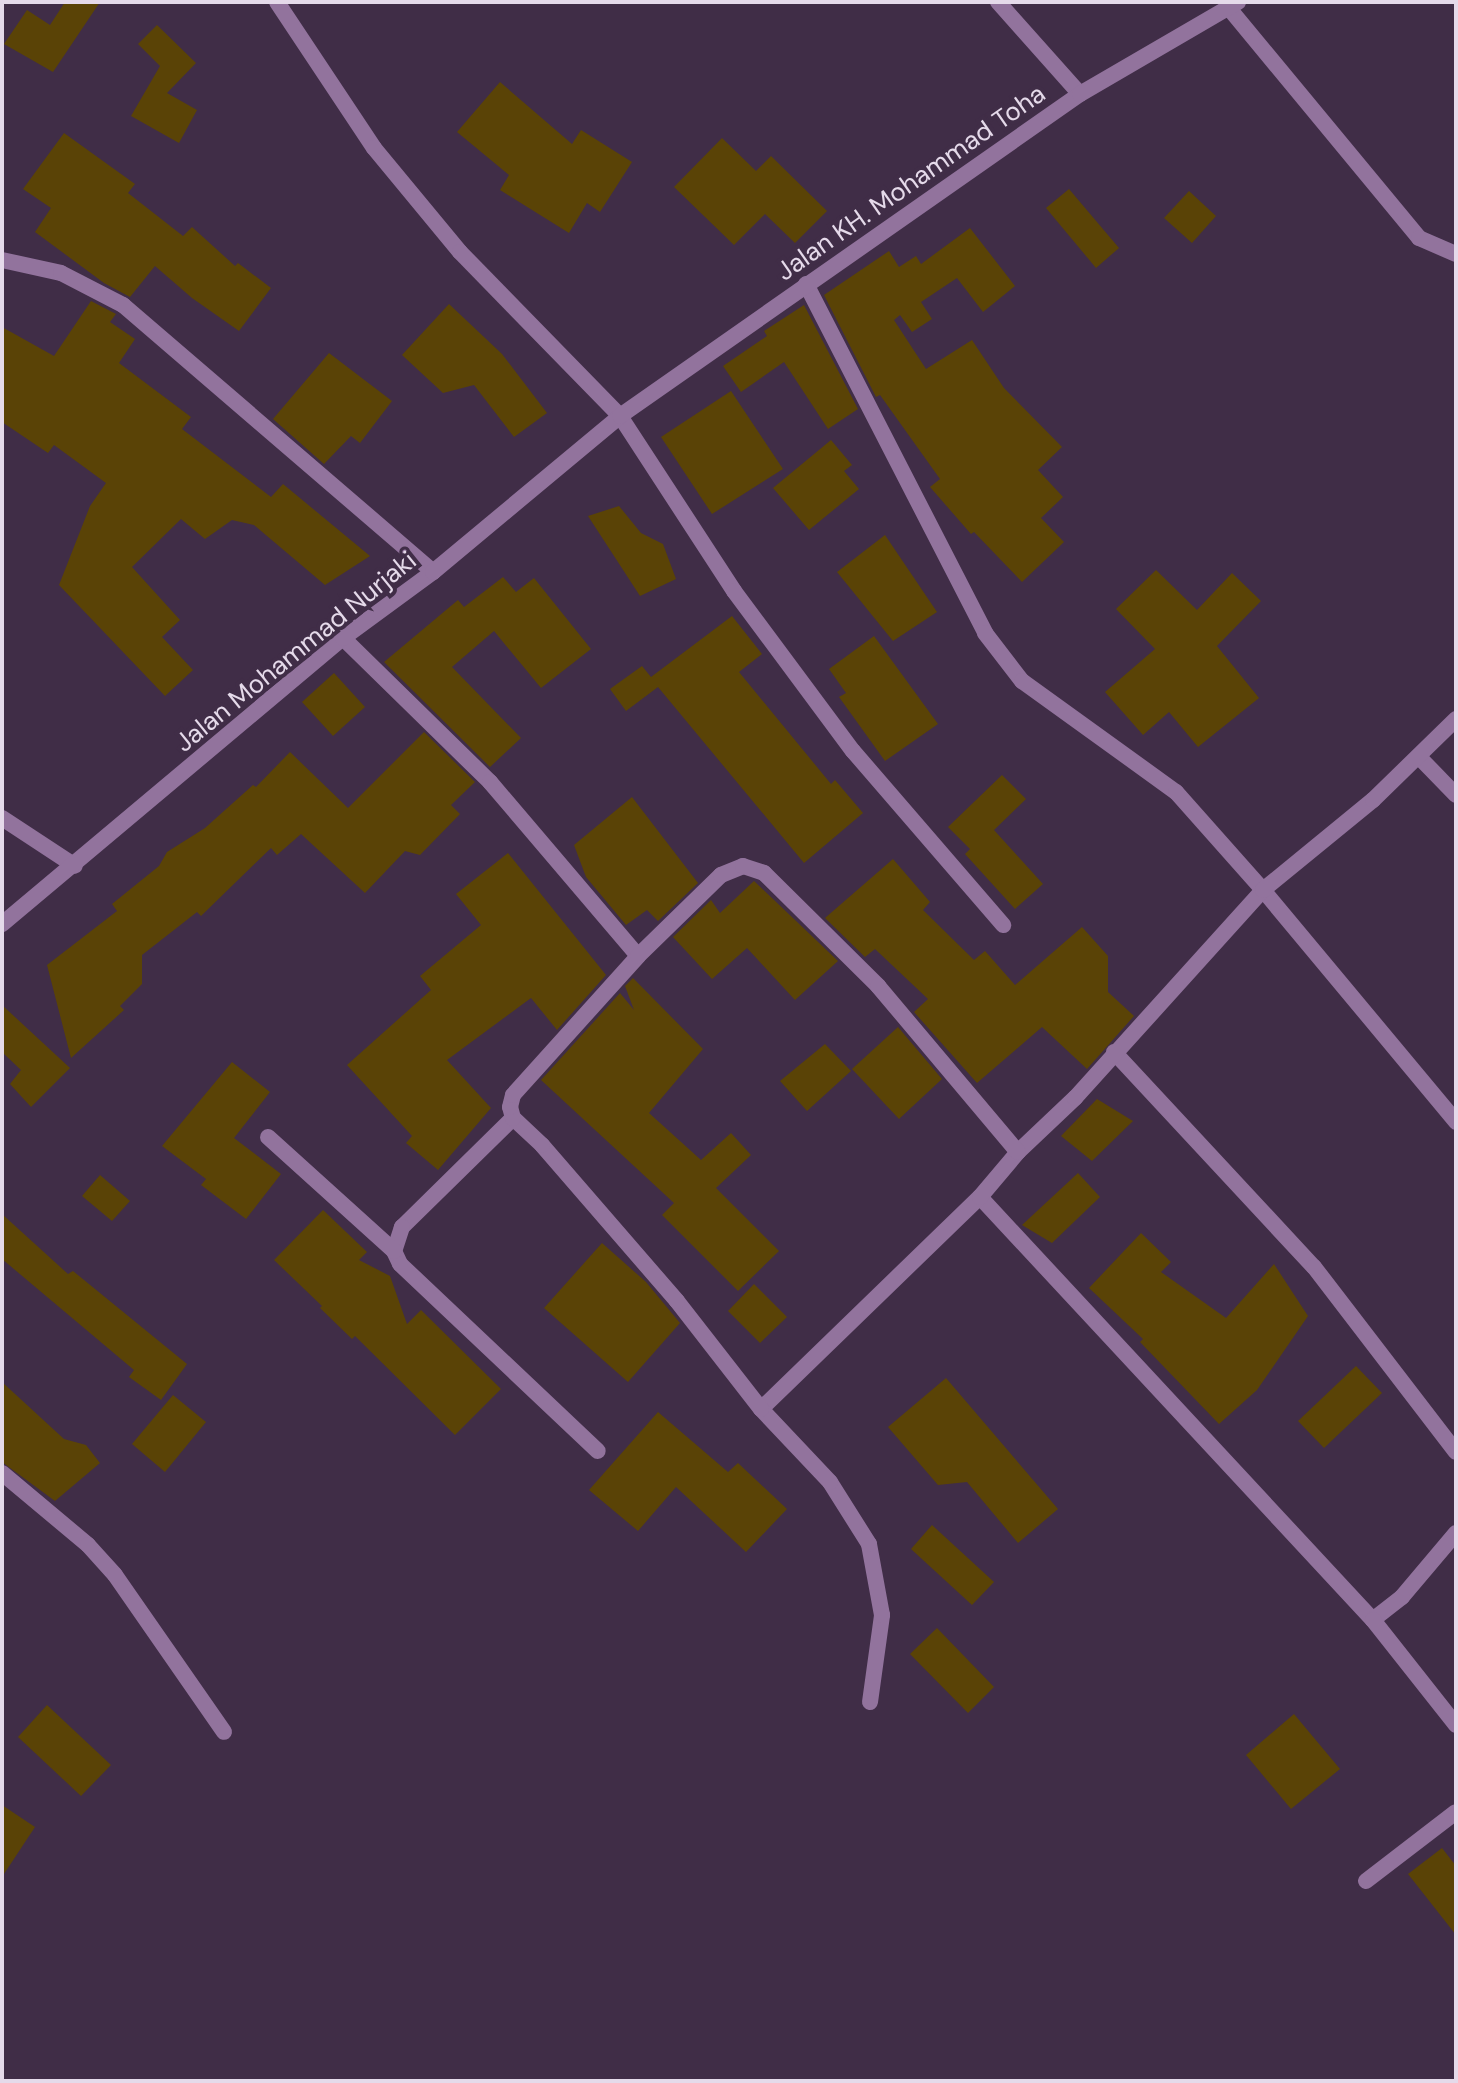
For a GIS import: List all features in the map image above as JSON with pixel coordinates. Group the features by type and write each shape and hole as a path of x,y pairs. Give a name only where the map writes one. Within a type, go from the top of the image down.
{"street":[{"path":"277,2 374,148 460,252 620,416 734,591 853,751 1003,925"},
{"path":"998,2 1080,94"},
{"path":"1233,5 1419,238 1456,254"},
{"name":"Jalan KH. Mohammad Toha","path":"620,416 1080,94 1233,5"},
{"path":"2,260 61,273 123,305 433,572"},
{"path":"806,284 985,633 1022,681 1176,792 1263,890 1456,1122"},
{"name":"Jalan Mohammad Nurjaki","path":"2,924 75,866 343,638 433,572 620,416"},
{"path":"343,638 490,782 638,956"},
{"path":"761,1409 980,1197 1018,1152 1075,1098 1263,890 1435,743 1456,719"},
{"path":"1419,757 1456,795"},
{"path":"2,818 75,866"},
{"path":"870,1702 882,1615 869,1544 830,1482 761,1409 677,1301 542,1145 513,1118 510,1107 513,1095 638,956 721,875 743,866 764,873 878,986 1018,1152"},
{"path":"1114,1052 1314,1267 1456,1452"},
{"path":"394,1251 402,1227 513,1118"},
{"path":"268,1137 394,1251 400,1264 598,1451"},
{"path":"980,1197 1373,1620 1456,1725"},
{"path":"2,1473 88,1545 115,1575 224,1732"},
{"path":"1373,1620 1402,1597 1456,1533"},
{"path":"1366,1881 1456,1812"}],"building":[{"path":"65,2 100,2 53,72 4,44 27,10 50,25"},
{"path":"157,25 196,63 167,93 197,110 179,143 131,116 160,66 138,44"},
{"path":"500,82 572,144 581,130 632,162 600,212 587,203 569,233 500,190 509,175 457,132"},
{"path":"64,133 135,184 128,193 183,236 192,227 235,266 238,263 271,288 239,331 192,298 155,266 130,297 104,283 35,232 51,208 23,189"},
{"path":"722,138 756,171 771,156 827,211 795,243 765,214 734,245 674,187"},
{"path":"1069,189 1119,248 1096,268 1046,208"},
{"path":"1189,191 1216,216 1192,243 1164,218"},
{"path":"970,228 1015,286 983,312 957,278 921,302 932,319 912,332 900,315 894,320 926,369 972,340 1004,388 1062,447 1038,470 1063,497 1041,518 1064,542 1022,582 974,532 971,534 930,487 940,479 880,395 876,397 824,295 889,251 899,267 916,256 921,264"},
{"path":"91,301 116,314 110,322 135,339 119,363 191,417 182,429 271,497 283,484 370,556 325,585 254,525 232,520 205,539 181,519 132,567 180,620 162,637 193,670 165,696 59,585 90,506 106,483 54,445 48,453 2,422 2,327 54,356"},
{"path":"449,304 502,354 547,413 514,437 474,385 443,393 402,355"},
{"path":"804,305 858,409 828,429 784,362 741,392 723,366 767,336 764,331"},
{"path":"329,353 392,401 360,443 351,436 324,464 273,419"},
{"path":"731,391 783,469 712,514 661,437"},
{"path":"831,440 852,465 844,471 859,489 809,530 773,488"},
{"path":"619,506 641,533 663,544 676,579 640,596 588,516"},
{"path":"885,535 937,612 893,641 837,572"},
{"path":"1156,570 1197,610 1232,573 1261,601 1217,646 1259,698 1198,747 1169,712 1143,735 1105,692 1155,649 1116,609"},
{"path":"503,577 516,592 534,578 591,649 541,688 494,631 452,667 521,738 490,767 384,662 458,600 464,607"},
{"path":"732,616 762,654 739,672 831,784 835,780 863,813 804,863 658,687 626,711 610,689 642,666 651,677"},
{"path":"874,636 938,724 885,761 839,697 846,693 829,669"},
{"path":"334,673 365,707 333,736 302,702"},
{"path":"424,732 475,782 451,805 460,814 420,855 405,851 365,893 301,834 277,855 271,848 201,916 197,912 142,955 142,984 120,1006 124,1010 71,1058 47,965 117,911 112,904 159,866 167,852 205,828 253,785 256,787 290,752 348,808"},
{"path":"1002,775 1026,799 994,830 1043,884 1015,909 965,854 970,849 948,827"},
{"path":"632,797 698,883 658,921 647,910 626,925 586,877 574,845"},
{"path":"508,853 606,975 557,1030 531,998 447,1060 491,1108 438,1170 406,1143 412,1136 347,1065 431,990 420,976 481,925 456,894"},
{"path":"893,859 930,902 923,910 974,960 985,951 1015,985 1082,927 1108,956 1108,992 1134,1016 1087,1069 1042,1027 977,1083 914,1012 928,999 875,949 865,957 825,918"},
{"path":"754,881 838,961 795,1000 747,948 712,979 673,937 711,900 720,913"},
{"path":"633,978 703,1049 649,1113 701,1160 731,1133 751,1155 716,1188 779,1251 738,1291 662,1215 674,1203 541,1080 620,993 634,1010 625,986"},
{"path":"2,1005 70,1068 31,1107 10,1084 21,1070 2,1052"},
{"path":"898,1027 942,1079 899,1119 852,1069"},
{"path":"825,1044 851,1071 807,1111 780,1081"},
{"path":"232,1062 270,1092 234,1138 281,1174 246,1219 201,1185 206,1179 162,1146"},
{"path":"1097,1099 1133,1121 1092,1161 1061,1136"},
{"path":"1078,1173 1100,1197 1052,1243 1022,1225"},
{"path":"100,1175 130,1201 112,1221 82,1196"},
{"path":"323,1210 367,1252 359,1260 390,1276 407,1324 421,1310 501,1389 455,1435 355,1336 352,1339 274,1260"},
{"path":"2,1214 68,1274 73,1271 187,1364 161,1400 129,1377 134,1370 2,1259"},
{"path":"1141,1233 1171,1262 1161,1272 1226,1318 1274,1264 1308,1316 1257,1390 1219,1424 1140,1342 1143,1339 1089,1288"},
{"path":"602,1243 646,1282 680,1323 628,1382 544,1308"},
{"path":"754,1284 787,1317 760,1343 728,1311"},
{"path":"1356,1366 1382,1393 1324,1448 1298,1421"},
{"path":"946,1378 1058,1509 1018,1543 967,1482 938,1485 888,1427"},
{"path":"2,1382 64,1439 86,1445 100,1463 55,1501 2,1462"},
{"path":"173,1395 206,1422 165,1472 132,1444"},
{"path":"658,1412 728,1472 738,1463 787,1509 746,1552 676,1487 638,1531 589,1490"},
{"path":"932,1525 994,1582 972,1605 911,1549"},
{"path":"937,1628 994,1687 968,1713 910,1654"},
{"path":"47,1705 111,1765 81,1796 18,1737"},
{"path":"1294,1714 1340,1769 1291,1809 1246,1755"},
{"path":"2,1805 35,1827 2,1877"},
{"path":"1442,1848 1456,1866 1456,1935 1408,1874"}]}
